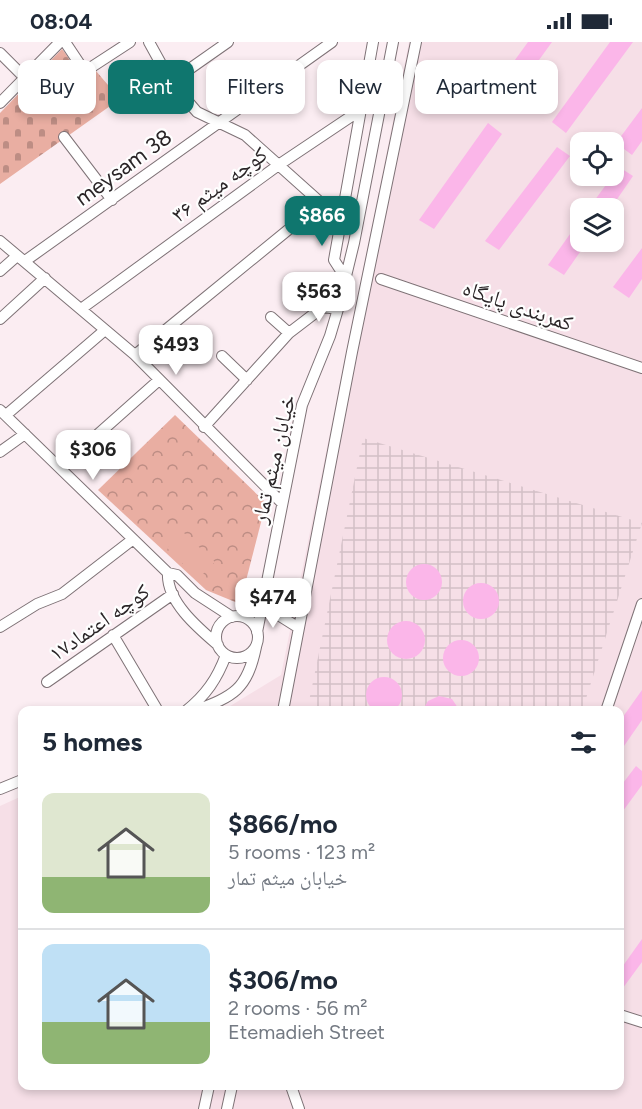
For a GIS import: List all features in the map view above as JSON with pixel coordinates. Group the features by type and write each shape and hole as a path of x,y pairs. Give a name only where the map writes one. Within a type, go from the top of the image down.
{"street":[{"path":"41,60 60,42"},
{"path":"65,42 83,69 87,70 130,42"},
{"path":"149,42 159,60"},
{"path":"194,66 228,42"},
{"name":"meysam 38","path":"0,271 112,200 332,42"},
{"path":"370,60 373,42"},
{"name":"خیابان میثم تمار","path":"389,60 393,42"},
{"path":"284,706 352,352 416,42"},
{"path":"0,53 18,71"},
{"path":"0,103 18,84"},
{"path":"194,109 245,135 321,203 359,211"},
{"name":"کوچه میثم ۳۶","path":"81,309 351,114"},
{"path":"345,278 334,260 360,114"},
{"name":"خیابان میثم تمار","path":"206,706 237,691 252,667 302,405 330,336 338,309 378,114"},
{"path":"64,137 112,200"},
{"path":"135,356 321,203"},
{"path":"0,241 135,356 282,503"},
{"path":"0,319 45,278"},
{"name":"کمربندی پایگاه","path":"381,279 642,368"},
{"path":"204,427 290,333 322,307 338,309"},
{"path":"271,317 290,333"},
{"path":"105,330 3,412 168,573 177,575 195,593 254,625 257,636 255,648 242,657 226,655 196,626 173,594 167,581 168,573"},
{"path":"222,357 247,380"},
{"path":"60,468 159,380"},
{"path":"0,452 25,434"},
{"path":"0,627 37,604 62,594 132,540"},
{"name":"کوچه اعتماد۱۷","path":"47,682 173,594"},
{"path":"608,706 642,604"},
{"path":"218,645 216,634 219,626 264,606 298,628"},
{"path":"113,635 155,706"},
{"path":"192,706 204,697 217,677 226,655"},
{"path":"0,789 18,782"},
{"path":"624,1016 642,1022"},
{"path":"204,1109 208,1090"},
{"path":"227,1109 231,1090"},
{"path":"292,1090 299,1109"}],"shaded area":[{"path":"409,42 642,42 642,1109 0,1109 0,806 18,798 18,1090 624,1090 624,706 230,706 281,675 394,114 403,114 403,72"},
{"path":"363,438 642,523 584,706 308,706"}],"green space":[{"path":"62,49 70,60 51,60"},
{"path":"96,71 108,85 108,108 0,184 0,113 18,94 18,114 96,114"},
{"path":"175,415 266,503 240,604 206,590 98,490"},
{"path":"183,532 215,562 198,579 167,548"}],"building":[{"path":"528,42 552,42 539,60 515,60"},
{"path":"610,42 633,42 566,133 552,122"},
{"path":"642,108 642,141 632,155 624,149 624,132"},
{"path":"488,123 502,134 434,229 419,220"},
{"path":"557,147 570,156 499,250 485,241"},
{"path":"624,170 633,176 618,198 596,198 605,186 624,186"},
{"path":"570,234 570,252 580,252 564,275 548,265"},
{"path":"642,248 642,279 629,298 613,287"},
{"path":"424,564 437,569 442,582 437,595 424,600 411,595 406,582 411,569"},
{"path":"481,583 494,588 499,601 494,614 481,619 468,614 463,601 468,588"},
{"path":"406,621 419,627 425,640 419,653 406,659 393,653 387,640 393,627"},
{"path":"461,640 474,645 479,658 474,671 461,676 448,671 443,658 448,645"},
{"path":"377,678 391,678 401,688 401,702 398,706 370,706 367,702 367,688"},
{"path":"642,690 642,720 624,746 624,715"},
{"path":"439,696 452,699 457,706 425,706 428,701"},
{"path":"636,766 642,771 642,785 624,810 624,782"},
{"path":"642,939 642,962 624,987 624,964"}]}
